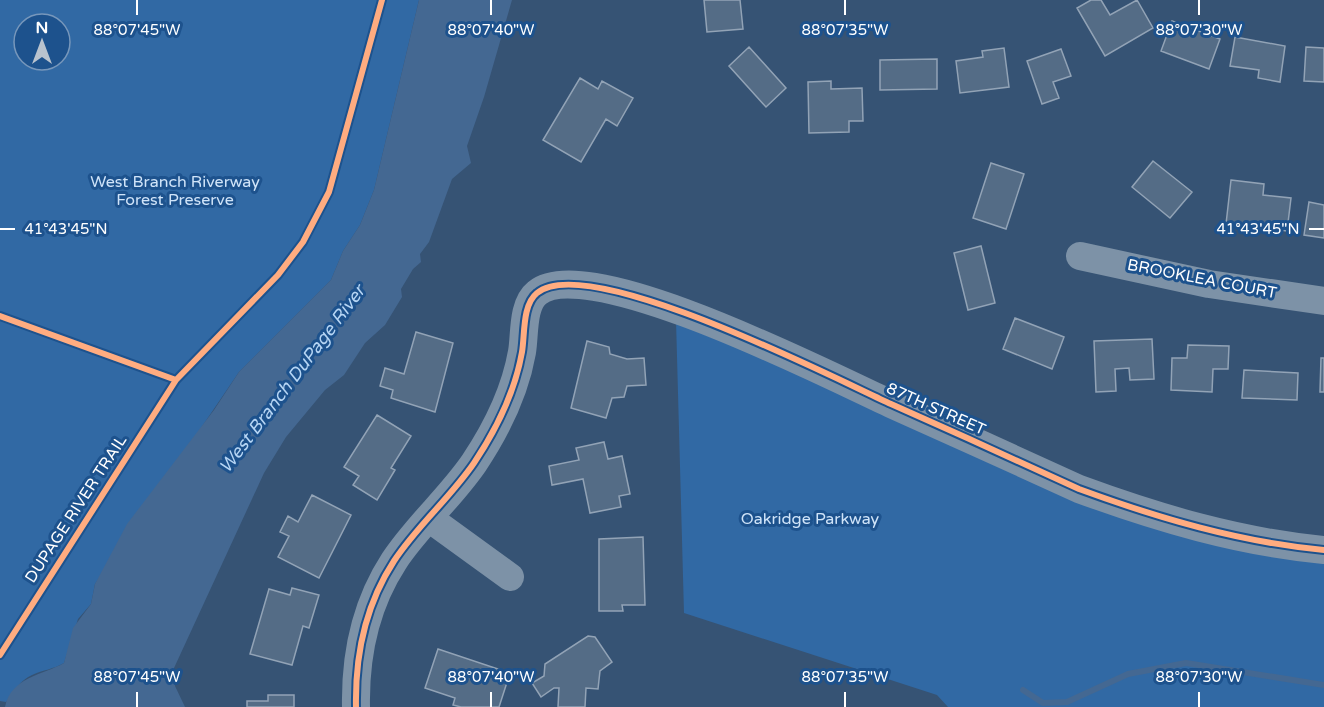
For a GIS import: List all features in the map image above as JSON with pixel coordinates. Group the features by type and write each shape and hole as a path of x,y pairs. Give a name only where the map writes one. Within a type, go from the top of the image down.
{"street":[{"name":"BROOKLEA COURT","path":"1080,256 1209,284 1324,301"},
{"name":"87TH STREET","path":"430,519 474,463 501,417 522,355 530,300 542,288 573,284 640,298 680,310 1079,489 1193,526 1255,541 1324,550"},
{"path":"356,707 360,648 378,592 394,561 430,519 510,577"}],"green space":[{"name":"West Branch Riverway Forest Preserve","path":"0,0 419,0 374,190 360,225 343,251 331,280 239,372 95,584 91,604 78,619 64,663 28,677 6,702 0,701"},
{"name":"Oakridge Parkway","path":"676,320 1045,485 1324,560 1324,707 948,707 937,695 684,613"}],"water":[{"name":"West Branch DuPage River","path":"419,0 512,0 484,97 467,146 471,163 452,179 429,242 420,254 421,262 413,269 401,289 402,297 385,325 365,343 344,375 325,390 286,437 264,473 174,668 175,686 185,707 5,707 8,697 21,683 64,663 73,628 91,604 95,584 127,524 214,410 239,372 331,280 343,251 360,225 374,190"}],"building":[{"path":"704,0 740,0 743,29 707,32"},
{"path":"1091,0 1101,0 1110,15 1137,0 1153,28 1105,56 1077,8"},
{"path":"1172,21 1220,39 1209,69 1161,51"},
{"path":"1235,37 1285,46 1280,82 1258,78 1259,70 1230,66"},
{"path":"749,47 786,88 766,107 729,66"},
{"path":"1306,47 1324,48 1324,82 1304,81"},
{"path":"1004,48 1009,87 960,93 956,61 983,57 982,51"},
{"path":"1061,49 1071,76 1053,82 1059,98 1042,104 1027,61"},
{"path":"937,59 937,89 880,90 880,60"},
{"path":"580,78 598,89 602,81 633,98 617,126 606,119 581,162 543,140"},
{"path":"831,81 831,89 862,88 863,121 849,121 849,132 809,133 808,82"},
{"path":"1153,161 1192,192 1170,218 1132,187"},
{"path":"991,163 1024,174 1006,229 973,218"},
{"path":"1231,180 1264,184 1263,195 1291,198 1287,231 1226,224"},
{"path":"1309,202 1324,205 1324,238 1304,235"},
{"path":"981,246 995,303 968,310 954,253"},
{"path":"1015,318 1064,337 1052,369 1003,349"},
{"path":"416,332 453,343 435,412 391,398 393,390 380,386 385,368 404,374"},
{"path":"1152,339 1154,379 1130,380 1129,368 1115,369 1116,391 1096,392 1094,341"},
{"path":"587,341 609,347 610,354 627,359 644,358 646,385 627,386 624,397 612,398 606,418 571,408"},
{"path":"1188,345 1229,346 1228,369 1213,369 1212,392 1171,390 1172,358 1187,358"},
{"path":"1321,358 1324,358 1324,392 1320,392"},
{"path":"1244,370 1298,373 1297,400 1242,398"},
{"path":"377,415 411,436 391,468 395,470 377,500 353,485 359,476 344,467"},
{"path":"604,442 608,459 622,456 630,494 619,496 621,507 590,513 583,479 552,485 549,466 579,460 576,448"},
{"path":"312,495 351,515 319,578 278,557 289,536 280,532 288,516 298,522"},
{"path":"643,537 645,605 622,605 623,611 599,611 599,539"},
{"path":"292,588 319,595 309,628 303,626 292,665 250,654 269,589 290,595"},
{"path":"588,636 595,637 612,662 600,671 598,689 586,688 585,707 558,707 559,688 554,688 541,697 532,683 544,676 545,664"},
{"path":"438,649 510,673 499,707 453,705 455,698 425,688"},
{"path":"268,695 294,695 294,707 247,707 247,701 268,701"}],"waterway":[{"path":"1023,690 1043,703 1067,702 1128,674 1186,663 1324,685"}],"cycle path":[{"path":"0,316 176,380 278,275 303,242 329,192 382,0"},
{"path":"356,707 356,688 364,631 384,578 403,548 465,476 497,424 515,382 522,352 526,312 532,298 537,293 564,285 605,289 656,303 711,323 767,346 1079,489 1109,500 1230,535 1324,550"},
{"name":"DUPAGE RIVER TRAIL","path":"0,655 176,380"}]}
